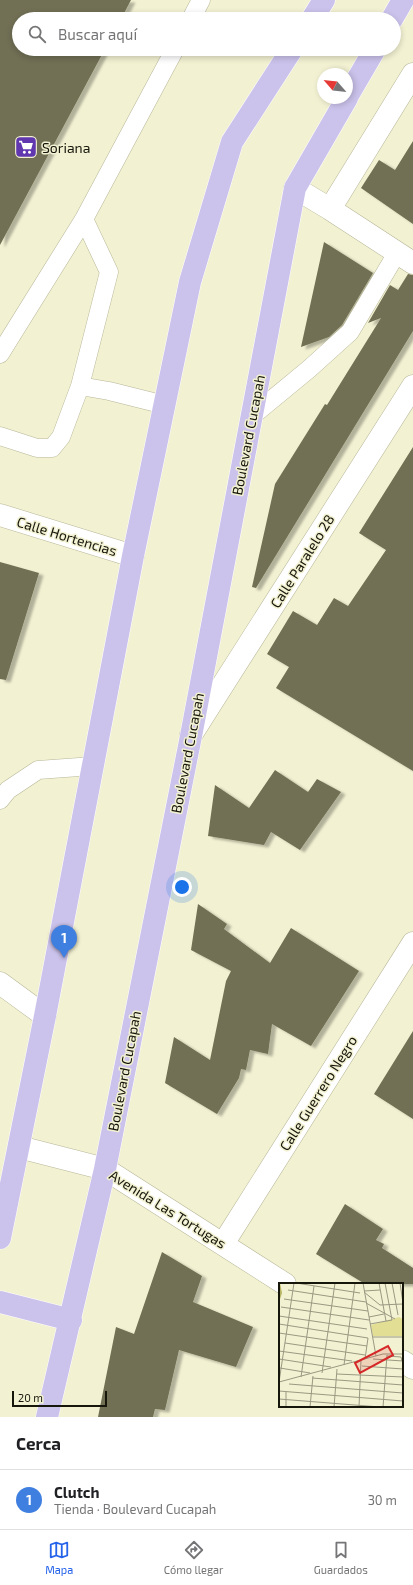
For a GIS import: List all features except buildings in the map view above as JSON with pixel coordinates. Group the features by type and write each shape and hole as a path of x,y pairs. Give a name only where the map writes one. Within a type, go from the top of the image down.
{"main road":[{"path":"316,12 324,0"},
{"path":"396,12 402,0"},
{"path":"0,1238 45,1016 133,556 190,282 232,142 287,56"},
{"name":"Boulevard Cucapah","path":"353,88 371,56"},
{"name":"Boulevard Cucapah","path":"47,1417 71,1320 105,1169 191,736 295,188 344,104"},
{"path":"0,1302 71,1320"}],"street":[{"path":"330,208 413,74"},
{"path":"295,188 330,208 405,258"},
{"name":"Calle Paralelo 28","path":"191,736 413,386"},
{"name":"Calle Hortencias","path":"0,515 133,556"},
{"name":"Calle Guerrero Negro","path":"223,1244 413,943"},
{"path":"0,983 45,1016"},
{"name":"Avenida Las Tortugas","path":"19,1147 105,1169 283,1283"},
{"path":"403,1362 413,1368"}],"lane":[{"path":"195,12 201,0"},
{"path":"0,354 84,219 171,56"},
{"path":"0,436 36,448 52,448 61,437 80,386 109,272 84,219"},
{"path":"252,416 310,369 350,332 405,258"},
{"path":"80,386 109,391 164,405"},
{"path":"0,800 8,790 38,770 93,766"}],"place":[{"name":"Soriana","path":"26,147"},
{"name":"Clutch","path":"64,958"}]}
